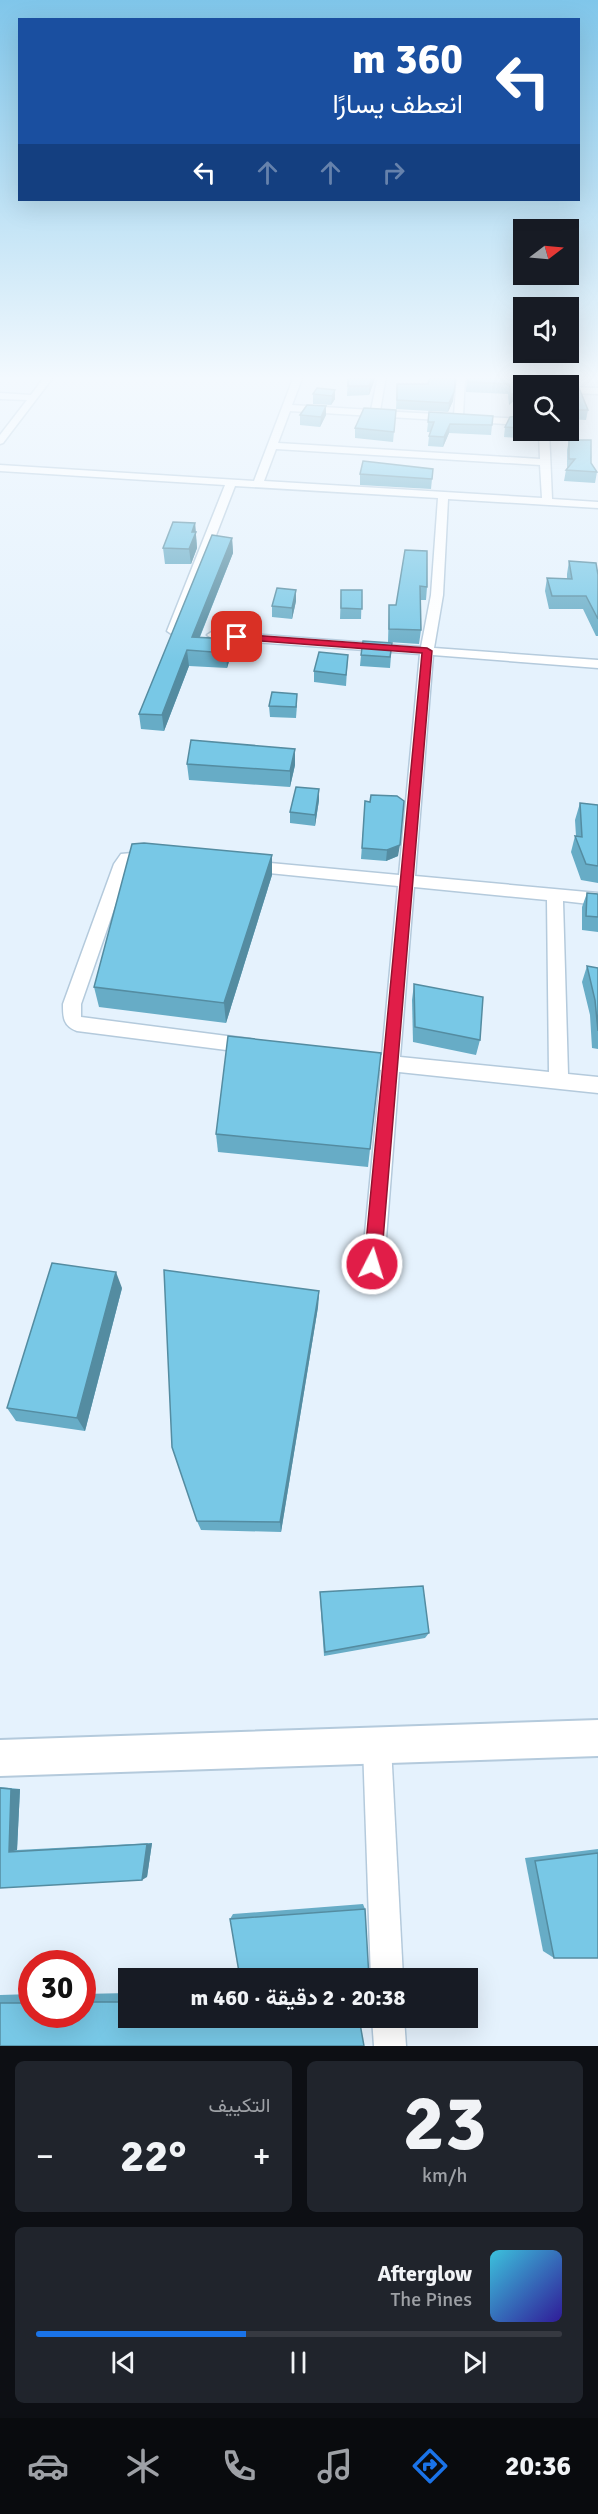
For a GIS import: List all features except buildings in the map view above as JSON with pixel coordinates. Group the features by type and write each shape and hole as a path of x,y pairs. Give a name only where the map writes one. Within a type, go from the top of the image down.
{"street":[{"path":"57,471 598,506"},
{"path":"258,484 263,471"},
{"path":"545,471 547,502"},
{"path":"169,642 231,482"},
{"path":"372,1264 427,651 437,595 443,496"},
{"path":"213,635 598,664"},
{"path":"174,859 138,855 127,858 122,864 72,1004 72,1018 77,1024 263,1048"},
{"path":"232,864 598,899"},
{"path":"555,895 559,1081"},
{"path":"333,1057 598,1085"},
{"path":"0,1758 598,1738"},
{"path":"377,1746 387,1968"},
{"path":"389,2028 390,2046"}],"route":[{"path":"237,637 427,651 372,1264"}]}
